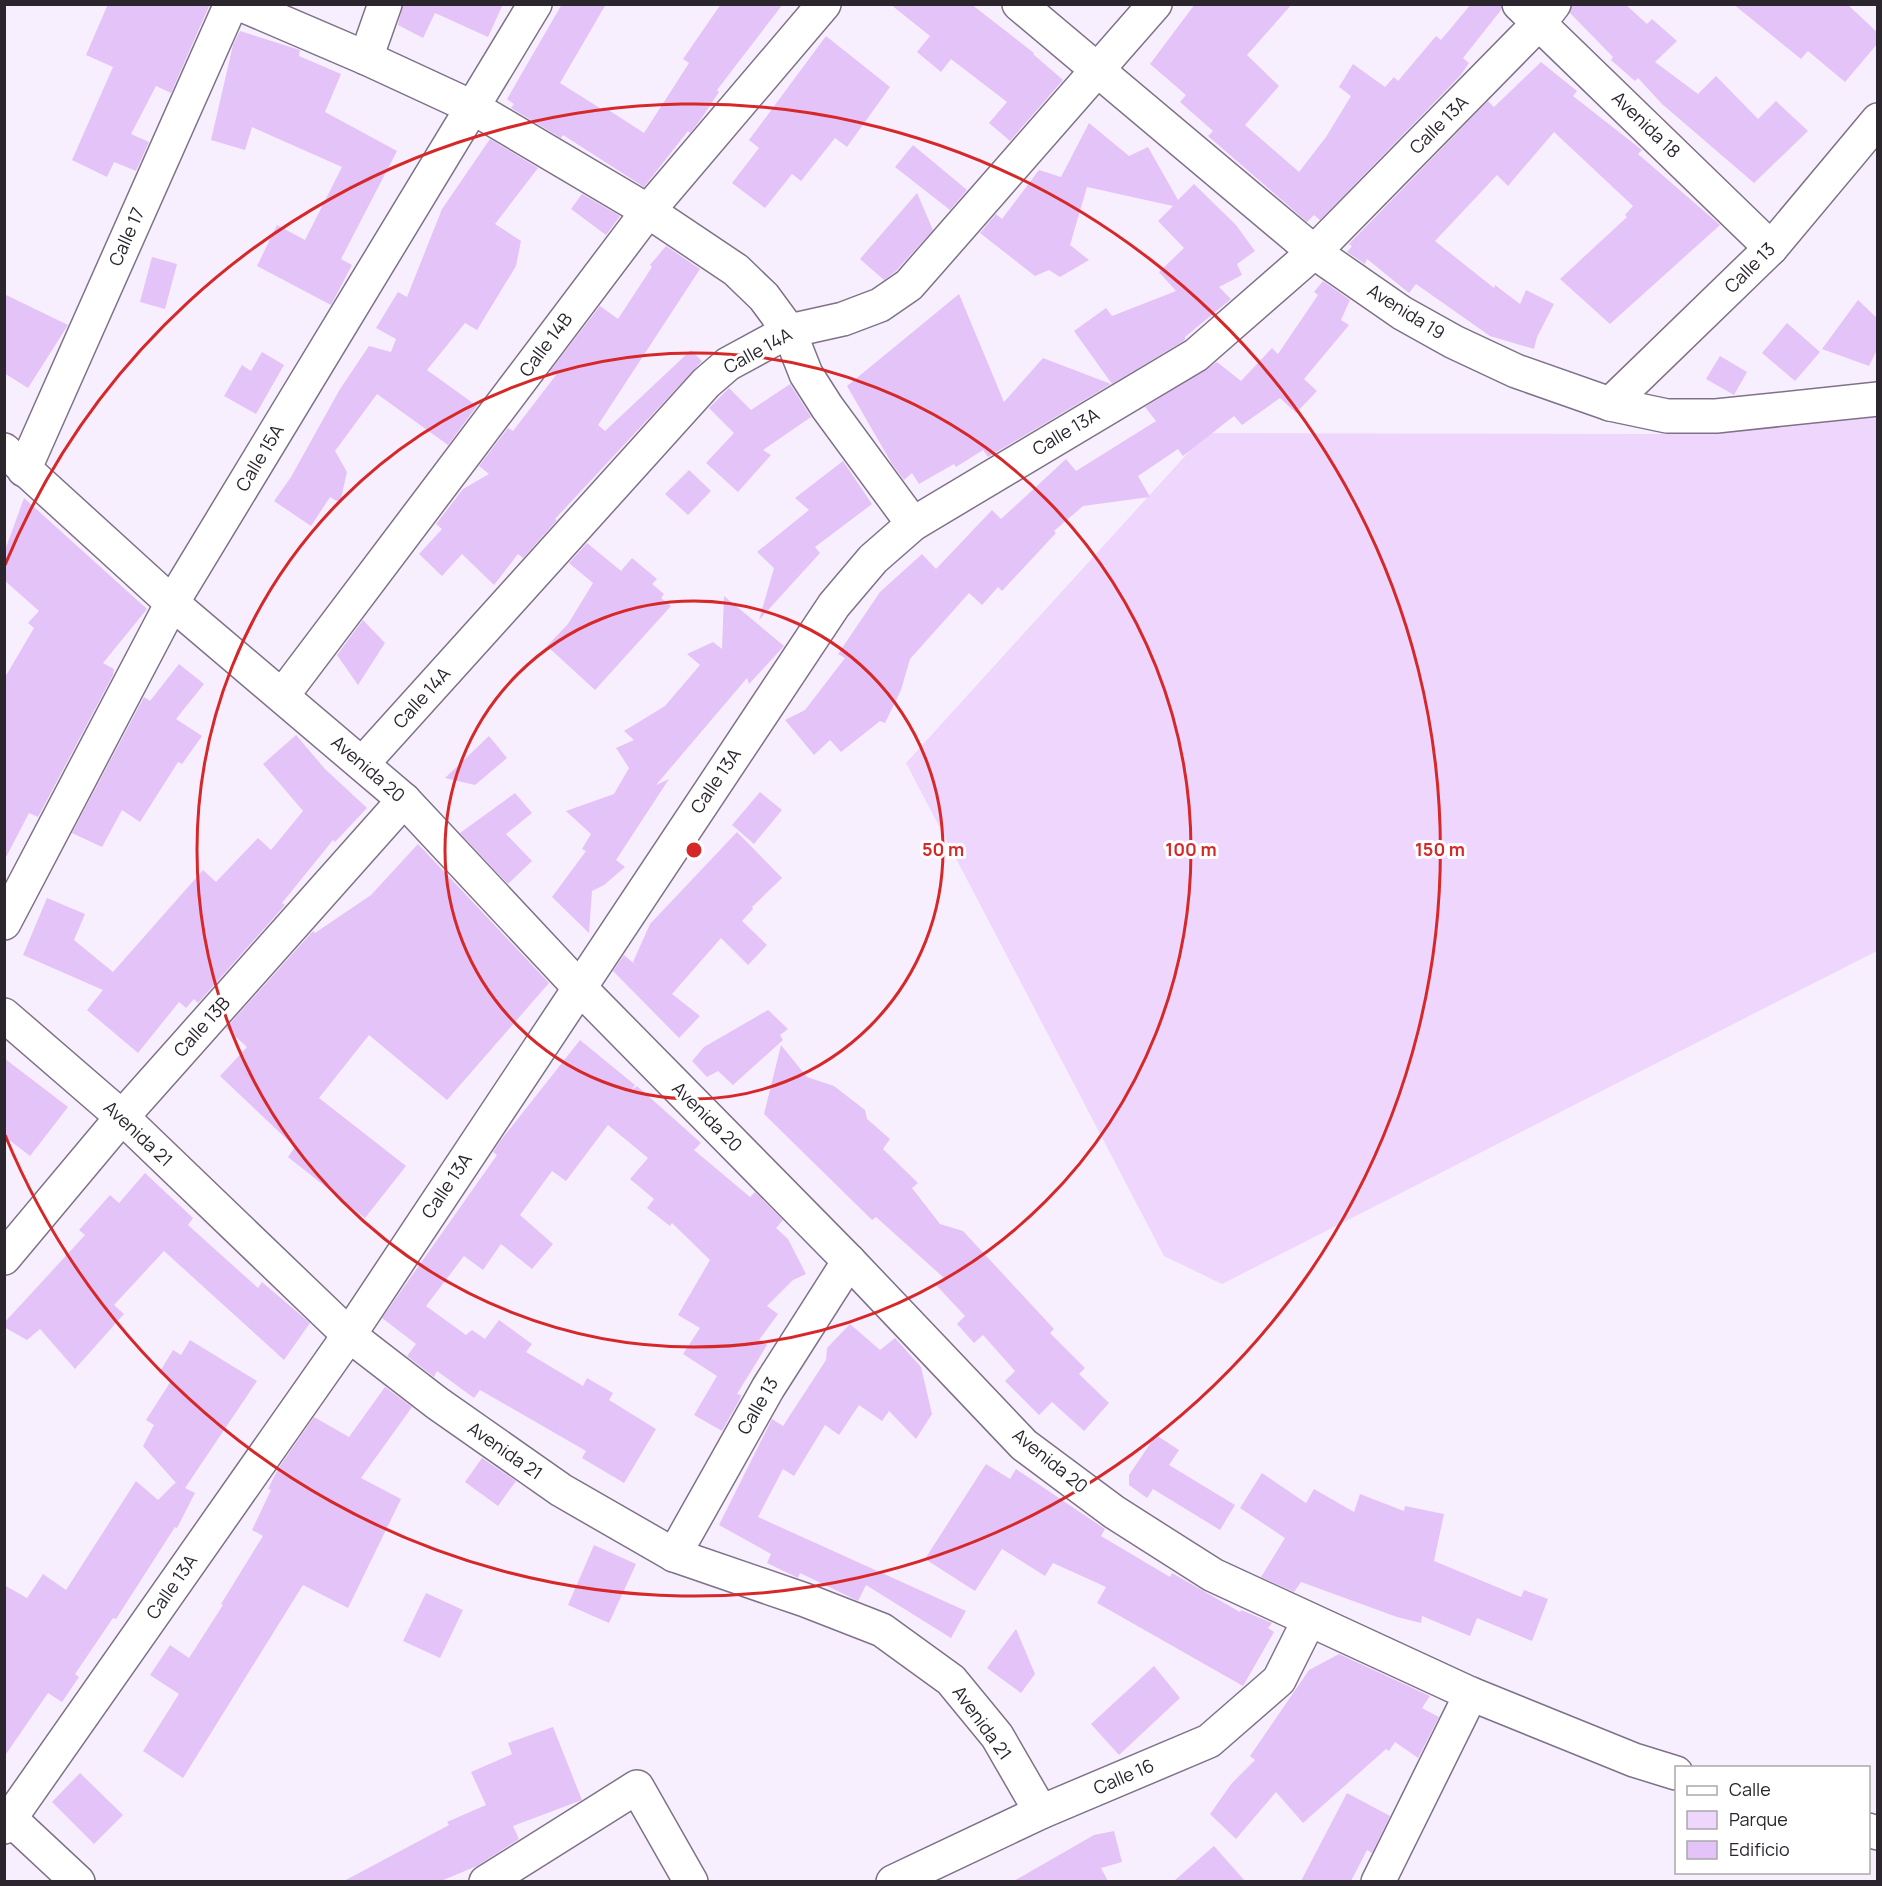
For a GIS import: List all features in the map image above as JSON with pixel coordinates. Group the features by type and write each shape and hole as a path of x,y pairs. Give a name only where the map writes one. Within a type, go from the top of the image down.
{"street":[{"name":"Calle 17","path":"14,460 231,4"},
{"path":"240,4 472,107 648,211 736,270 764,297 789,331 806,374 827,407 913,524"},
{"path":"366,58 385,4"},
{"name":"Calle 15A","path":"4,923 172,603 535,4"},
{"name":"Calle 14B","path":"282,696 648,211 824,4"},
{"name":"Avenida 19","path":"1019,4 1314,252 1402,313 1454,342 1516,372 1610,404 1667,416 1716,416 1878,399"},
{"name":"Calle 14A","path":"362,765 706,382 728,364 789,331 843,319 880,305 909,285 1155,4"},
{"name":"Avenida 18","path":"1538,10 1771,248"},
{"name":"Calle 13A","path":"6,1819 349,1335 834,605 873,559 913,524 1196,355 1314,252 1538,10"},
{"name":"Calle 13","path":"1610,404 1771,248 1878,120"},
{"name":"Avenida 20","path":"14,460 172,603 404,800 579,987 849,1261 1024,1445 1114,1512 1213,1575 1471,1694 1634,1760 1675,1772"},
{"name":"Calle 13B","path":"4,1258 122,1117 404,800"},
{"name":"Avenida 21","path":"4,1015 122,1117 349,1335 437,1403 561,1490 674,1555 805,1600 882,1630 951,1680 997,1736 1041,1812"},
{"name":"Calle 13","path":"674,1555 768,1388 849,1261"},
{"name":"Calle 16","path":"893,1881 1041,1812 1209,1742 1279,1680 1309,1620"},
{"path":"1378,1881 1471,1694"},
{"path":"486,1881 636,1787 691,1881"},
{"path":"6,1819 78,1881"}],"green space":[{"path":"1866,406 1877,409 1877,951 1222,1284 1164,1256 906,763 1206,433 1684,434"}],"building":[{"path":"108,4 210,4 171,93 156,86 131,134 149,142 136,171 114,162 107,177 72,160 113,67 86,55"},
{"path":"403,4 503,4 488,37 435,13 423,38 398,25"},
{"path":"562,4 606,4 560,83 603,110 604,107 644,133 689,63 683,59 721,4 783,4 717,90 719,92 701,119 690,133 688,131 644,187 563,135 561,138 511,108 514,104 507,99"},
{"path":"890,4 971,4 1034,53 1063,80 1010,141 989,123 1007,102 951,59 941,72 917,52 930,36"},
{"path":"1195,4 1292,4 1247,55 1279,86 1245,125 1299,172 1326,137 1351,96 1339,87 1353,64 1385,87 1394,77 1398,81 1436,36 1441,40 1471,4 1501,4 1501,10 1463,58 1469,63 1460,76 1320,220 1314,215 1307,222 1208,136 1213,131 1180,102 1186,95 1150,64"},
{"path":"1572,4 1625,4 1647,24 1652,19 1677,41 1655,62 1698,94 1716,76 1758,119 1776,101 1808,131 1754,183 1662,104 1638,78 1635,81 1611,60 1613,57 1570,13"},
{"path":"1733,4 1847,4 1878,33 1878,43 1845,82 1808,51 1801,59"},
{"path":"240,31 300,50 299,56 341,74 325,112 397,151 341,259 352,265 331,305 257,266 277,225 305,240 342,167 252,127 245,150 211,140 233,45"},
{"path":"826,36 890,87 847,147 835,138 801,181 792,174 765,208 732,183 759,148 749,140"},
{"path":"1541,62 1577,91 1573,96 1642,150 1638,154 1720,225 1610,324 1560,279 1627,217 1625,215 1633,206 1554,132 1508,186 1497,175 1435,241 1494,288 1495,285 1520,304 1526,290 1554,304 1537,337 1534,349 1490,336 1416,284 1409,293 1367,259 1365,264 1347,252 1352,246 1349,244 1488,101 1494,107"},
{"path":"1089,123 1129,156 1148,147 1178,200 1194,184 1236,225 1255,251 1237,264 1242,275 1219,287 1231,299 1185,337 1185,340 1112,384 1074,331 1106,308 1112,316 1176,291 1159,272 1184,248 1158,221 1173,206 1087,187 1070,245 1089,260 1060,277 1049,270 1035,276 980,233 996,214 1002,219 1039,170 1061,177"},
{"path":"490,139 538,168 495,224 521,241 516,266 477,330 465,323 427,370 477,406 448,445 377,394 335,451 347,472 340,503 330,497 311,526 274,501 291,477 340,389 369,346 391,352 396,339 376,328 398,292 407,297 442,209"},
{"path":"913,145 967,190 950,210 895,167"},
{"path":"917,193 933,230 896,271 884,280 860,259"},
{"path":"582,194 620,216 606,235 571,209"},
{"path":"666,246 700,269 598,425 605,431 691,350 702,361 555,519 557,520 523,558 518,554 494,585 462,554 442,576 419,554 442,529 436,524 463,489 489,474 479,466 508,428 513,431 556,375 550,371 600,306 618,319 652,267 650,265"},
{"path":"152,257 177,264 165,309 140,302"},
{"path":"1323,281 1350,300 1341,320 1349,325 1304,379 1317,391 1296,413 1280,398 1242,425 1234,416 1183,456 1178,449 1138,476 1150,497 1083,506 1054,531 1056,533 1002,591 998,587 982,605 969,593 910,659 901,690 885,723 880,721 841,752 830,740 814,755 785,720 805,710 845,658 838,654 880,592 922,554 936,569 992,510 1001,519 1066,459 1076,471 1156,421 1145,407 1217,362 1241,381 1272,348 1278,354 1318,295 1314,292"},
{"path":"4,294 68,325 28,388 4,373"},
{"path":"959,294 1004,402 1043,358 1111,384 988,457 983,450 956,467 954,464 919,484 912,473 904,480 892,464 847,386"},
{"path":"1858,300 1878,319 1878,348 1869,366 1822,349"},
{"path":"1787,323 1820,352 1795,381 1762,353"},
{"path":"262,352 284,365 256,414 224,396 242,365 251,371"},
{"path":"1720,356 1747,372 1734,395 1706,379"},
{"path":"790,384 811,417 763,450 771,455 738,492 706,463 734,433 709,408 729,388 751,410"},
{"path":"843,461 872,504 815,547 820,553 759,620 774,568 757,552 809,510 795,498"},
{"path":"689,470 711,491 688,515 665,494"},
{"path":"24,498 147,609 103,663 114,669 113,675 38,817 29,813 4,861 4,679 34,628 28,623 39,611 4,580 4,553"},
{"path":"587,543 621,571 632,558 657,579 652,584 664,594 661,598 671,606 595,690 547,646 568,624 593,583 569,563"},
{"path":"724,596 784,646 749,684 747,678 656,785 669,779 616,860 625,867 604,885 592,891 589,933 552,897 586,851 582,849 591,834 566,811 614,794 629,768 616,748 634,740 624,731 665,706 700,665 687,654 713,642 722,649"},
{"path":"363,620 385,643 358,685 337,655"},
{"path":"179,664 204,684 176,719 202,736 182,764 178,762 140,822 122,810 102,847 72,833 144,697 150,701"},
{"path":"296,735 325,769 367,808 335,842 333,840 282,903 285,905 198,1003 194,999 186,1008 179,1002 138,1053 87,1010 103,990 23,955 47,898 85,914 74,940 113,972 203,870 216,882 258,838 271,850 303,811 263,764"},
{"path":"489,736 507,758 475,785 445,778"},
{"path":"760,792 782,810 754,844 732,825"},
{"path":"515,793 532,813 506,834 532,861 508,884 460,833"},
{"path":"737,832 782,878 752,907 753,909 742,921 767,945 748,965 721,938 672,994 700,1016 679,1038 613,971 624,955 637,966 633,962 650,924"},
{"path":"418,844 549,983 447,1100 369,1035 319,1098 406,1166 365,1218 288,1157 295,1147 220,1076 247,1047 226,1028 313,931 315,933 371,895"},
{"path":"768,1010 788,1029 780,1035 783,1040 733,1085 718,1071 707,1077 692,1061 704,1047"},
{"path":"580,1040 635,1085 631,1090 637,1086 701,1143 694,1150 750,1197 755,1192 783,1220 776,1228 788,1239 806,1274 793,1280 767,1306 778,1314 759,1340 767,1345 737,1394 741,1395 740,1399 722,1431 694,1415 717,1376 683,1354 700,1328 678,1315 710,1260 672,1223 670,1226 647,1208 654,1199 630,1179 648,1158 608,1125 566,1181 552,1171 520,1215 553,1244 532,1269 501,1244 483,1270 464,1256 426,1306 466,1335 472,1330 485,1339 499,1320 532,1344 526,1352 583,1386 587,1378 613,1393 609,1400 656,1429 624,1483 582,1458 586,1451 480,1390 474,1398 437,1371 434,1377 407,1356 416,1344 382,1318 497,1155 493,1152 501,1140"},
{"path":"781,1045 807,1077 834,1086 865,1110 867,1119 890,1139 883,1149 918,1183 912,1188 940,1224 963,1231 1054,1329 1050,1333 1085,1368 1079,1374 1109,1403 1084,1431 1052,1402 1039,1415 1005,1381 1015,1371 983,1335 974,1343 957,1324 965,1316 936,1285 944,1278 876,1217 872,1220 764,1114"},
{"path":"4,1058 68,1107 30,1156 4,1136"},
{"path":"145,1173 193,1218 188,1225 258,1288 262,1282 310,1323 284,1360 164,1251 114,1305 124,1314 75,1369 40,1329 27,1340 4,1327 4,1323 85,1235 79,1230 110,1195 119,1203"},
{"path":"850,1324 880,1350 895,1338 921,1367 932,1414 916,1439 889,1411 882,1421 859,1405 839,1435 825,1425 794,1476 783,1469 758,1517 966,1611 951,1638 866,1585 858,1601 800,1573 798,1578 767,1563 771,1554 719,1525 772,1419 783,1426 826,1360 827,1348"},
{"path":"190,1340 257,1381 185,1488 195,1493 177,1528 175,1527 116,1619 113,1618 75,1674 79,1677 62,1702 48,1693 4,1757 4,1585 27,1598 43,1574 66,1590 136,1481 158,1500 175,1483 177,1484 143,1446 154,1425 146,1420 171,1381 159,1373 173,1350 181,1355"},
{"path":"385,1387 412,1407 361,1478 401,1499 348,1608 303,1585 183,1778 143,1751 179,1694 150,1675 170,1645 189,1658 223,1605 221,1604 263,1536 252,1530 271,1490 268,1489 278,1469 314,1417 349,1437"},
{"path":"1156,1435 1179,1450 1169,1465 1235,1505 1220,1530 1153,1489 1147,1498 1129,1485 1129,1475"},
{"path":"482,1458 516,1481 498,1506 465,1482"},
{"path":"986,1464 1010,1479 1016,1469 1105,1529 1101,1536 1170,1577 1172,1573 1240,1612 1241,1610 1272,1623 1268,1628 1274,1632 1243,1686 1097,1603 1106,1587 1053,1563 1045,1576 1002,1549 975,1591 925,1559"},
{"path":"1262,1473 1306,1503 1314,1489 1354,1512 1360,1494 1404,1511 1405,1506 1444,1514 1434,1561 1521,1597 1524,1590 1548,1599 1532,1641 1477,1618 1470,1636 1422,1616 1421,1623 1397,1617 1301,1582 1294,1592 1261,1577 1285,1538 1240,1508"},
{"path":"594,1545 636,1564 609,1623 568,1605"},
{"path":"426,1593 463,1610 440,1658 403,1641"},
{"path":"1016,1629 1035,1674 1021,1693 987,1668"},
{"path":"1339,1654 1430,1696 1422,1708 1439,1717 1418,1758 1395,1742 1389,1751 1386,1749 1303,1823 1276,1792 1236,1839 1210,1814 1232,1783 1255,1760 1250,1756 1309,1670"},
{"path":"1154,1666 1180,1698 1119,1755 1091,1724"},
{"path":"553,1727 582,1800 513,1826 519,1839 477,1866 441,1881 344,1881 449,1825 447,1822 486,1805 471,1772 512,1754 508,1743"},
{"path":"80,1773 123,1815 94,1844 52,1802"},
{"path":"1347,1793 1390,1816 1372,1853 1367,1850 1351,1881 1301,1881"},
{"path":"1114,1831 1122,1862 1101,1868 1108,1881 1014,1881 1094,1835"},
{"path":"1214,1846 1245,1881 1174,1881"}]}
